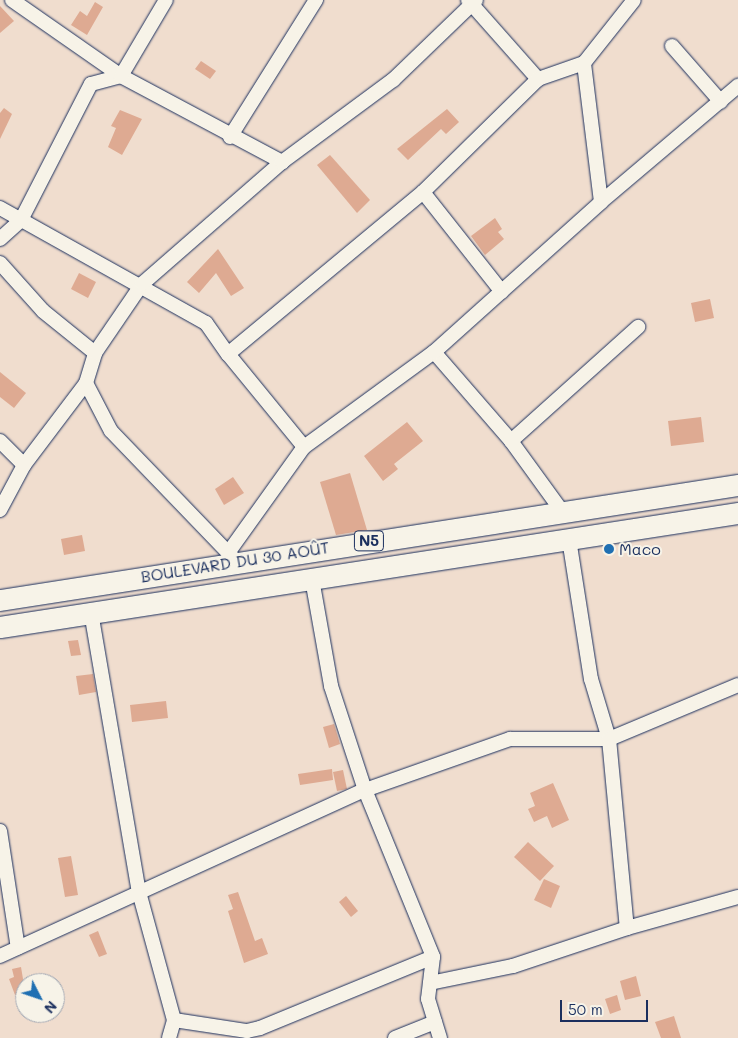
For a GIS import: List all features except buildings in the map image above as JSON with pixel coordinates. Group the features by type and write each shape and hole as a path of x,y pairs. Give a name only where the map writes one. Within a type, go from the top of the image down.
{"highway":[{"name":"BOULEVARD DU 30 AOÛT","path":"0,600 232,557 564,514 738,485"},
{"name":"BOULEVARD DU 30 AOÛT","path":"0,627 738,513"}],"street":[{"path":"12,0 122,76 230,137 282,162"},
{"path":"0,239 21,220 91,84 122,76 166,0"},
{"path":"230,137 316,0"},
{"path":"228,354 422,192 538,79 584,63 634,0"},
{"path":"0,510 24,465 86,383 95,353 142,284 282,162 393,80 472,1 538,79"},
{"path":"672,46 721,102"},
{"path":"584,63 601,202"},
{"path":"86,383 110,431 232,557 304,448 434,352 601,202 738,86"},
{"path":"422,192 502,292"},
{"path":"0,208 142,284 206,323 228,354 304,448"},
{"path":"0,263 43,311 95,353"},
{"path":"511,441 638,328"},
{"path":"434,352 511,441 564,514"},
{"path":"0,441 24,465"},
{"path":"569,539 591,679 609,739 627,928"},
{"path":"312,579 331,686 364,790 432,957 428,999 440,1038"},
{"path":"91,612 139,892 174,1020 169,1038"},
{"path":"0,956 364,790 510,739 609,739 738,685"},
{"path":"0,831 18,948"},
{"path":"430,983 513,966 627,928 738,897"},
{"path":"174,1020 247,1031 260,1028 432,957"},
{"path":"396,1038 435,1022"}],"place":[{"name":"Maco","path":"609,549"}]}
